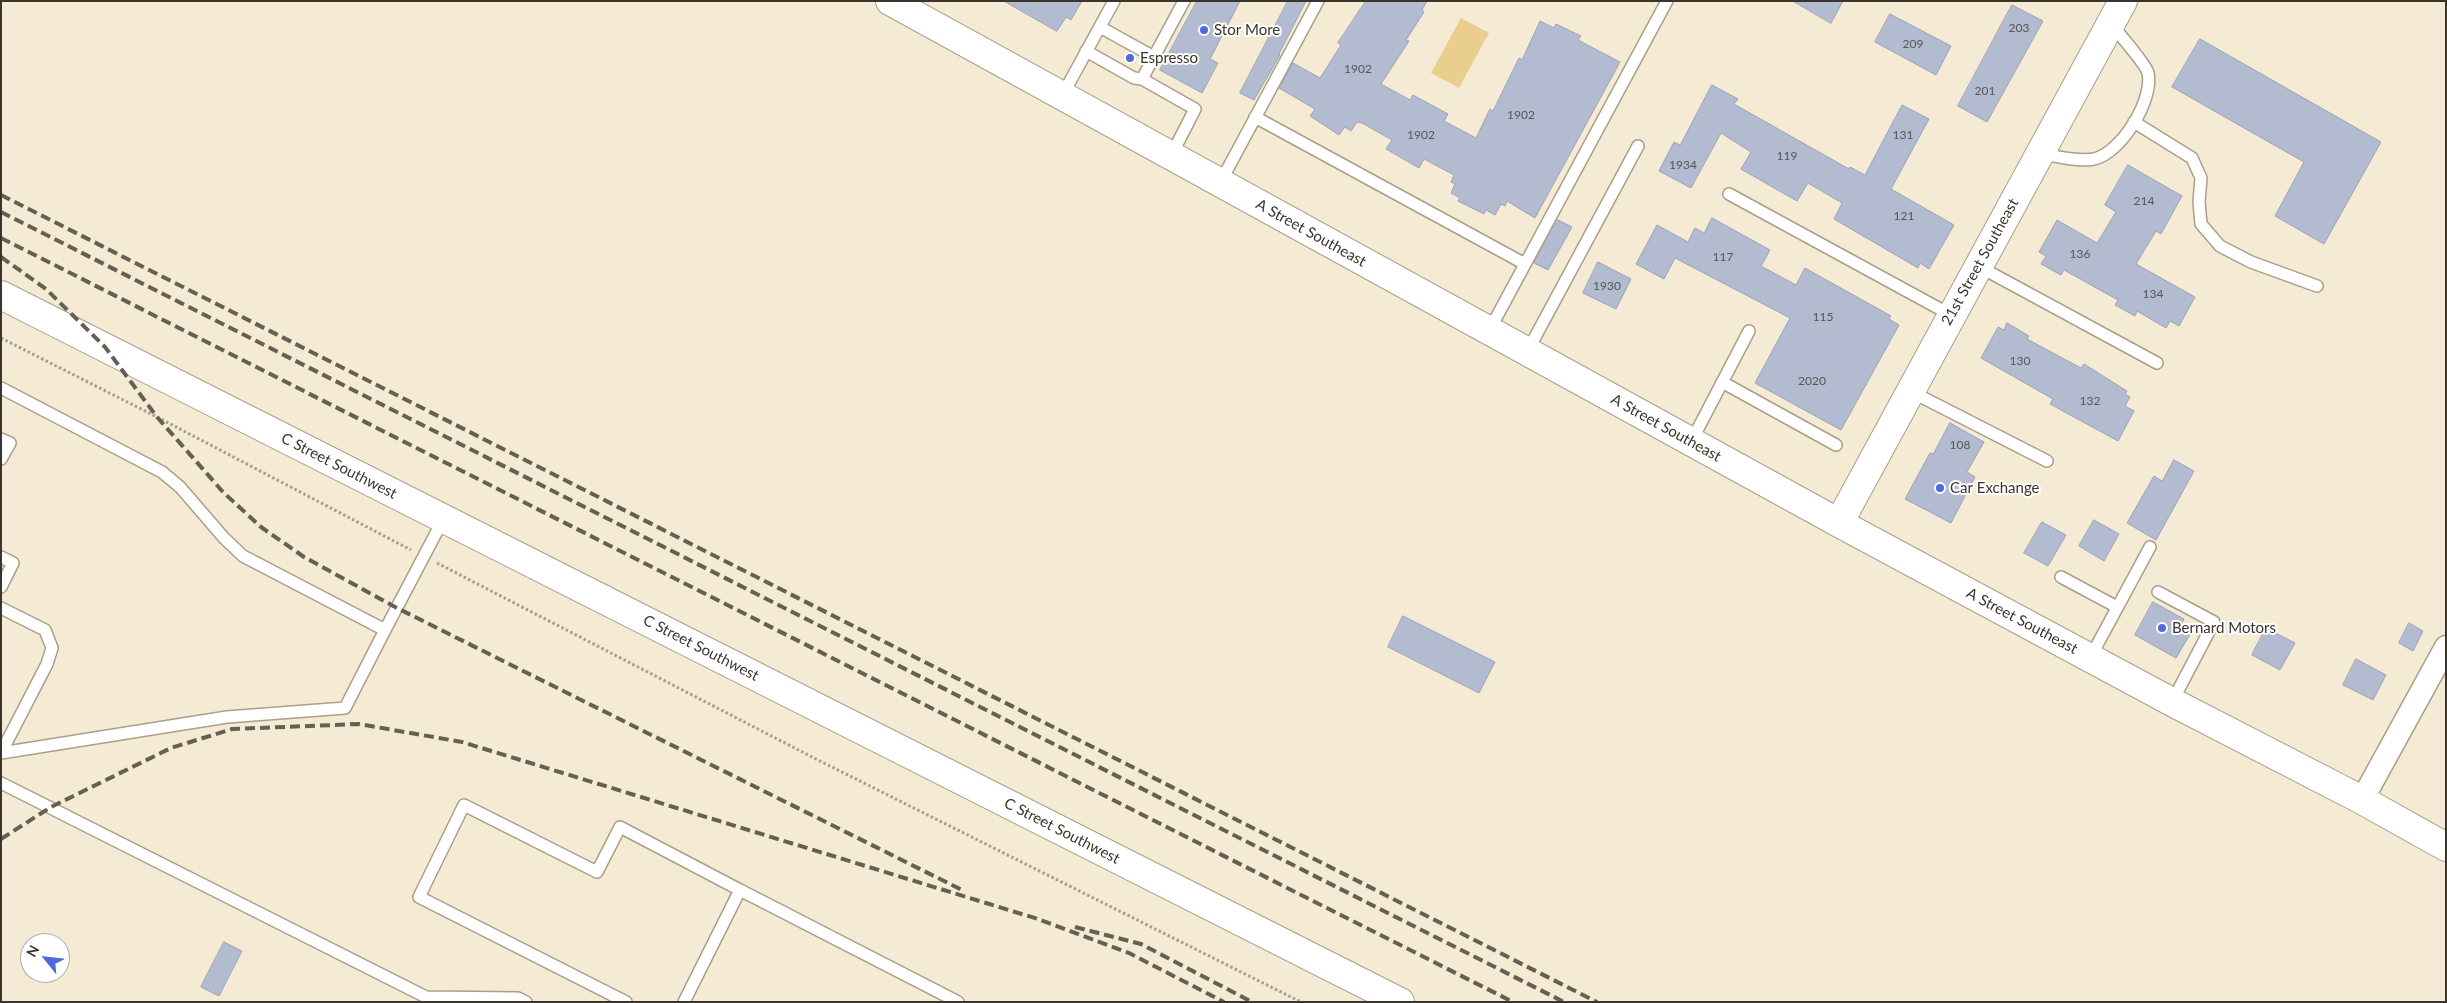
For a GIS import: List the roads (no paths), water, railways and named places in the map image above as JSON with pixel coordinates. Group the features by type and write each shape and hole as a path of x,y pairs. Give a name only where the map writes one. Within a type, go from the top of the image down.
{"main road":[{"name":"A Street Southeast","path":"890,1 1839,524 2172,702 2362,800 2446,847"},
{"name":"21st Street Southeast","path":"1839,524 2117,12"},
{"name":"C Street Southwest","path":"1,295 1390,999"}],"street":[{"path":"2362,800 2443,660"}],"lane":[{"path":"1062,96 1114,1"},
{"path":"1142,79 1184,1"},
{"path":"1220,183 1318,1"},
{"path":"1489,331 1667,1"},
{"path":"2040,153 2093,159 2102,156 2116,144 2134,122 2148,96 2148,73 2117,12"},
{"path":"1100,27 1154,57"},
{"path":"1086,51 1134,78 1142,79 1195,109 1171,156"},
{"path":"1255,117 1525,264"},
{"path":"2134,122 2192,158 2200,178 2199,202 2201,224 2220,246 2251,262 2317,286"},
{"path":"1527,352 1638,146"},
{"path":"1730,194 1951,315"},
{"path":"1978,266 2157,363"},
{"path":"1691,442 1748,331"},
{"path":"1722,382 1836,445"},
{"path":"1,388 162,472 180,487 224,538 244,556 385,630"},
{"path":"1910,391 2047,462"},
{"path":"1,439 10,443 1,459"},
{"path":"1,608 46,630 52,648 47,664 1,753 227,716 345,708 444,518"},
{"path":"2090,658 2150,547"},
{"path":"1,557 13,563 1,587"},
{"path":"2061,577 2117,607"},
{"path":"2158,592 2214,622 2172,702"},
{"path":"1,783 424,999 518,998 526,1002"},
{"path":"626,1002 419,897 464,805 597,872 620,827 958,1002"},
{"path":"684,1002 740,890"}],"railway":[{"path":"1,195 1597,1002"},
{"path":"1,212 1564,1002"},
{"path":"1,238 1513,1002"},
{"path":"1,257 46,289 105,347 157,417 223,492 261,527 304,557 397,608 964,891"},
{"path":"1,839 51,807 171,748 232,729 359,724 462,742 1038,919 1129,953 1224,1002"},
{"path":"1075,927 1141,944 1252,1002"}],"place":[{"name":"Stor More","path":"1204,30"},
{"name":"Espresso","path":"1130,58"},
{"name":"Car Exchange","path":"1940,488"},
{"name":"Bernard Motors","path":"2162,628"}]}
